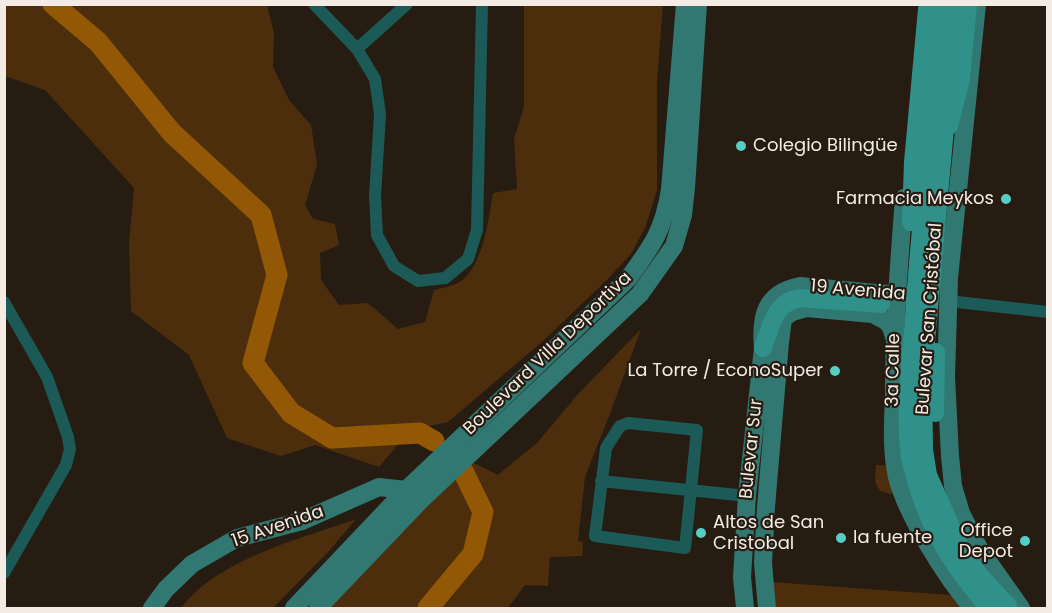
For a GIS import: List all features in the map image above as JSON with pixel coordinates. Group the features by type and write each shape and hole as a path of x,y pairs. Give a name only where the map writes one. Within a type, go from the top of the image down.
{"main road":[{"name":"Boulevard Villa Deportiva","path":"685,4 687,59"},
{"name":"Boulevard Villa Deportiva","path":"294,609 413,496 628,279 656,239 666,216 687,59 698,4"},
{"name":"Bulevar San Cristóbal","path":"956,4 923,376 924,450 928,475 959,545 979,575 1013,608"},
{"path":"944,136 952,118 962,79 968,4"},
{"path":"977,4 948,301 946,377 948,431 953,486 961,513 1013,608"},
{"name":"Bulevar San Cristóbal","path":"928,6 908,428 911,459 927,518 946,553 965,581 989,609"},
{"name":"3a Calle","path":"928,6 905,181 894,337 893,447 897,476 914,518 935,556 972,609"},
{"path":"905,181 914,190 932,192 953,182 961,173"},
{"name":"19 Avenida","path":"778,293 800,286 898,294 948,301"},
{"name":"Bulevar Sur","path":"766,609 763,563 771,345 761,328 769,303 778,293"},
{"path":"771,345 777,311 792,300 800,298 881,304"},
{"name":"19 Avenida","path":"771,345 783,319 792,312 806,308 873,314 886,321 894,337"},
{"name":"Bulevar Sur","path":"745,609 742,577 747,496 771,345"},
{"path":"936,352 935,427 937,458 942,482 942,510"},
{"path":"893,447 929,446 939,443 948,431"},
{"name":"15 Avenida","path":"152,609 166,589 192,564 237,538 302,520 379,487 413,496"},
{"name":"Boulevard Villa Deportiva","path":"318,609 413,496"}],"street":[{"path":"314,4 357,49 375,79 380,114 375,196 377,235 394,266 418,281 445,278 468,259 477,230 482,4"},
{"path":"357,49 407,4"},
{"name":"19 Avenida","path":"948,301 1047,312"},
{"path":"4,302 47,377 70,449 66,465 4,573"},
{"path":"628,423 697,430 691,490 685,548 595,536 606,448 620,426 628,423"},
{"path":"601,481 747,496"}],"shaded area":[{"path":"5,4 267,5 274,33 273,67 289,100 311,125 317,165 305,205 313,219 335,224 339,245 320,253 321,280 339,305 368,303 398,329 425,322 434,290 455,284 469,274 484,240 493,193 517,189 514,139 524,107 524,5 663,5 657,79 657,190 645,228 631,254 543,341 448,422 410,430 379,467 315,445 281,456 227,438 189,355 131,311 129,243 134,188 45,90 5,76"},
{"path":"641,329 585,477 578,541 583,542 582,556 550,557 548,586 525,585 508,608 329,608 441,490 474,463 498,475 537,443 579,393"},
{"name":"la fuente","path":"876,465 892,466 897,491 891,494 880,491 875,482"},
{"path":"356,519 329,551 273,608 181,608 216,576 238,564 286,543"},
{"path":"771,582 950,595 960,608 776,608"}],"waterway":[{"path":"53,4 98,42 172,133 261,215 277,275 253,363 291,413 332,438 420,433 434,441"},
{"path":"428,608 473,554 483,512 463,471"}],"place":[{"name":"Colegio Bilingüe","path":"741,146"},
{"name":"Farmacia Meykos","path":"1006,199"},
{"name":"La Torre / EconoSuper","path":"835,371"},
{"name":"Altos de San Cristobal","path":"701,533"},
{"name":"la fuente","path":"841,538"},
{"name":"Office Depot","path":"1025,541"}]}
